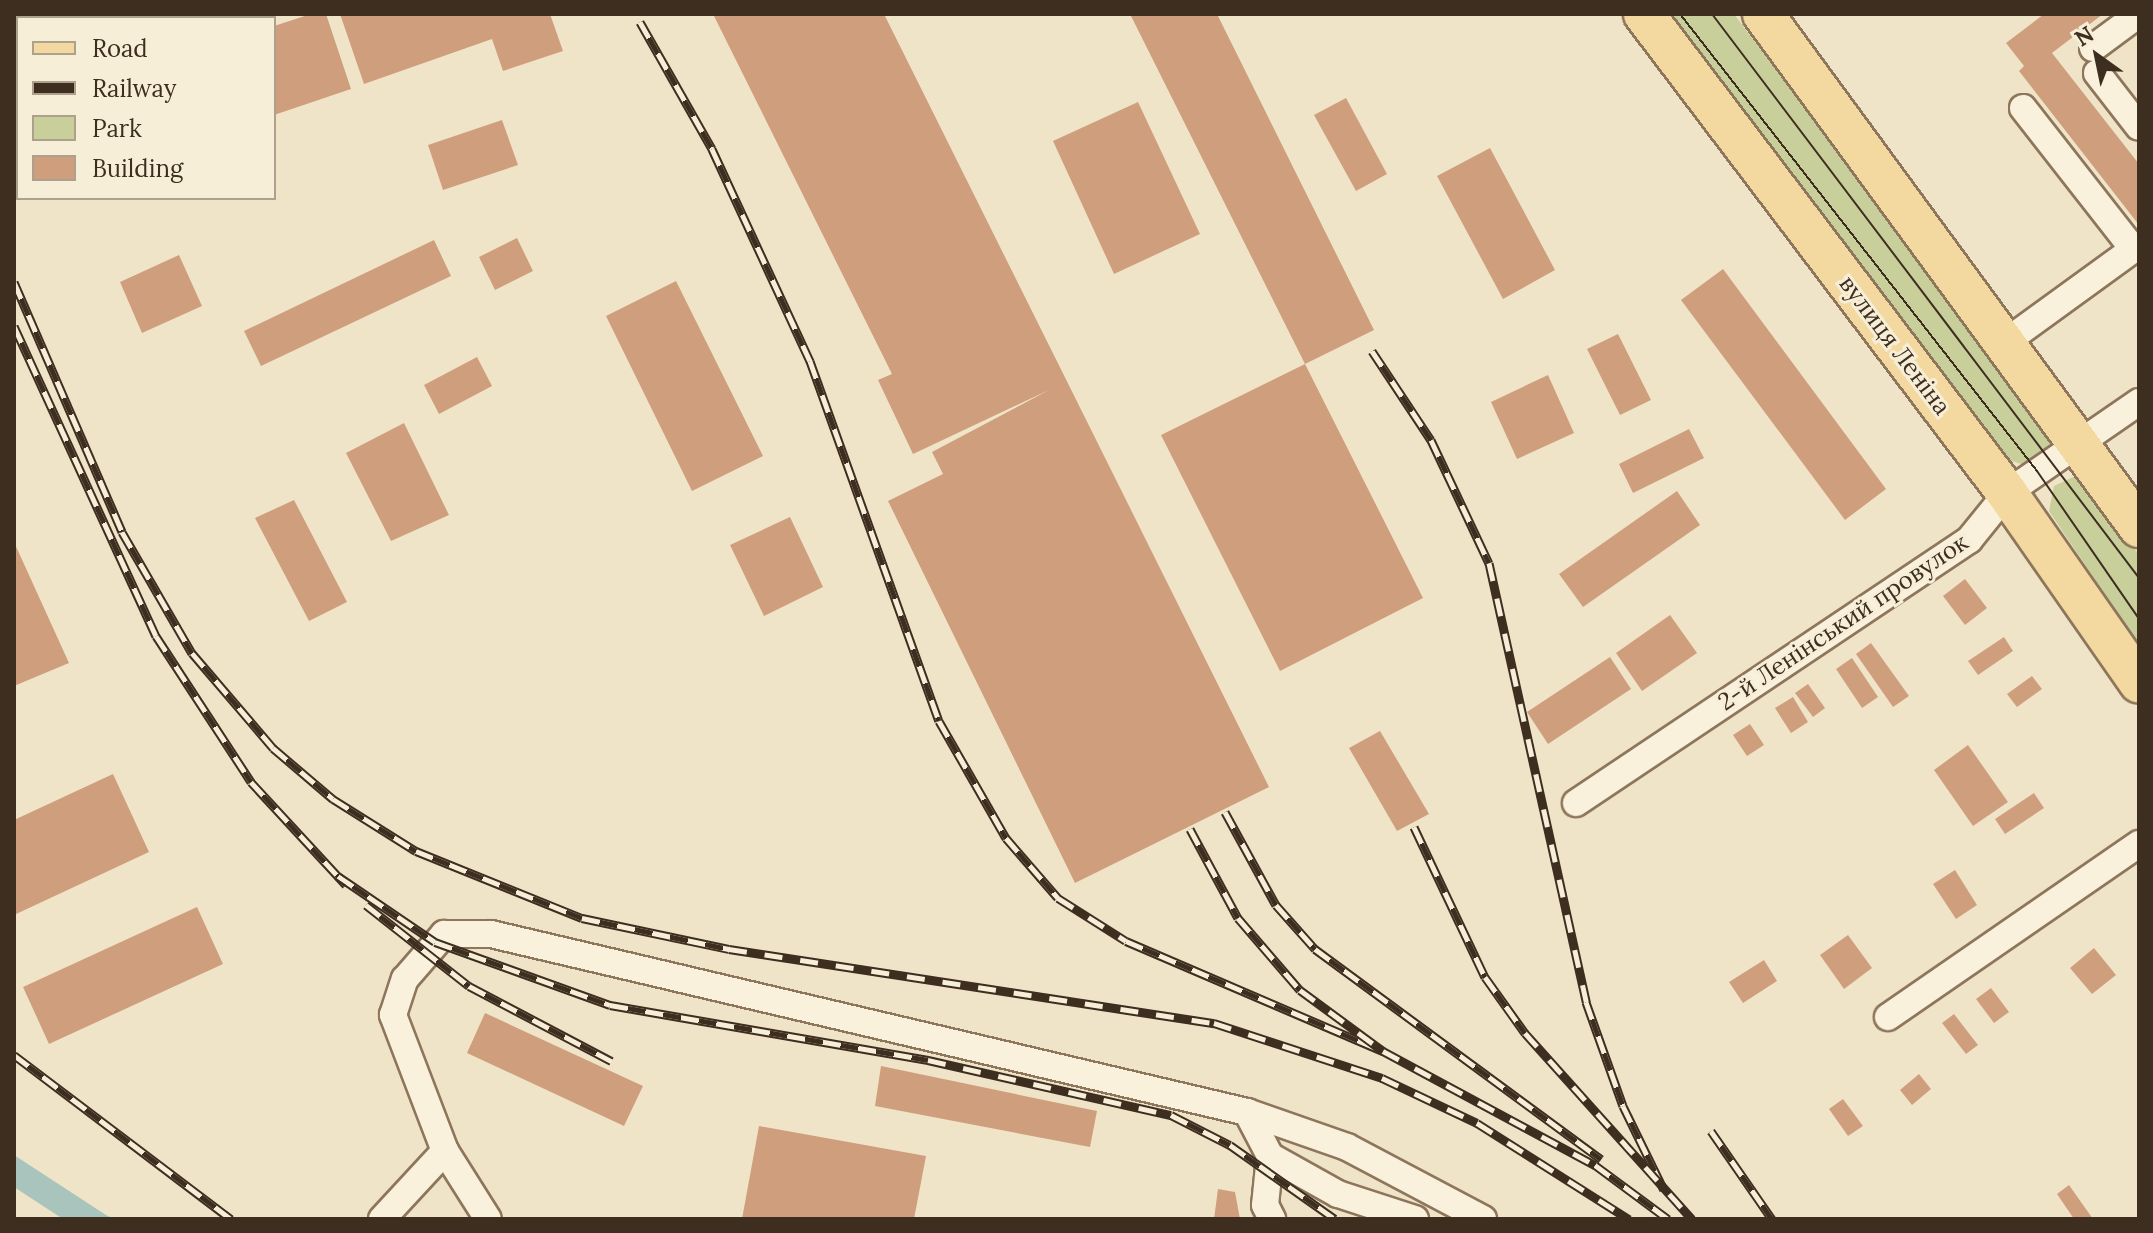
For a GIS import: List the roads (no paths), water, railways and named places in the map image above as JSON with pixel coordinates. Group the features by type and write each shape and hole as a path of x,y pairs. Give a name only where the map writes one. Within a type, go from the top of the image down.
{"main road":[{"name":"вулиця Леніна","path":"1644,14 2007,493 2139,682"},
{"path":"1763,14 2007,341 2139,527"}],"street":[{"path":"2139,14 2095,60 2139,127"},
{"path":"2007,341 2136,247 2023,108"},
{"name":"2-й Ленінський провулок","path":"1576,803 1969,540 2007,493 2139,402"},
{"path":"1888,1017 2139,844"},
{"path":"488,1219 445,1151 393,1015 405,979 444,934 491,934 1247,1112 1347,1147 1483,1219"},
{"path":"1247,1112 1270,1156 1338,1194 1415,1219"},
{"path":"382,1219 445,1151"},
{"path":"1270,1156 1265,1205 1272,1219"}],"water":[{"path":"14,1155 114,1219 63,1219 14,1187"}],"tram line":[{"path":"1680,14 2037,471 2139,619"},
{"path":"1712,14 2139,578"}],"railway":[{"path":"640,22 712,149 810,361 939,721 1006,838 1058,898 1126,941 1383,1051"},
{"path":"14,282 122,532 192,653 273,748 333,799 416,851 582,918 729,949 1214,1023 1382,1078 1477,1123 1629,1219"},
{"path":"14,326 156,636 251,782 346,885"},
{"path":"1372,351 1431,440 1489,563 1586,1002 1623,1106 1664,1190"},
{"path":"1225,812 1276,905 1315,949 1601,1159"},
{"path":"1414,827 1485,977 1525,1033 1692,1219"},
{"path":"1190,829 1238,918 1300,990 1383,1051 1595,1165 1668,1219"},
{"path":"338,876 435,942 610,1005 928,1060 1171,1115 1230,1145 1335,1219"},
{"path":"366,905 469,986 611,1061"},
{"path":"14,1055 231,1219"},
{"path":"1711,1131 1772,1219"}]}
